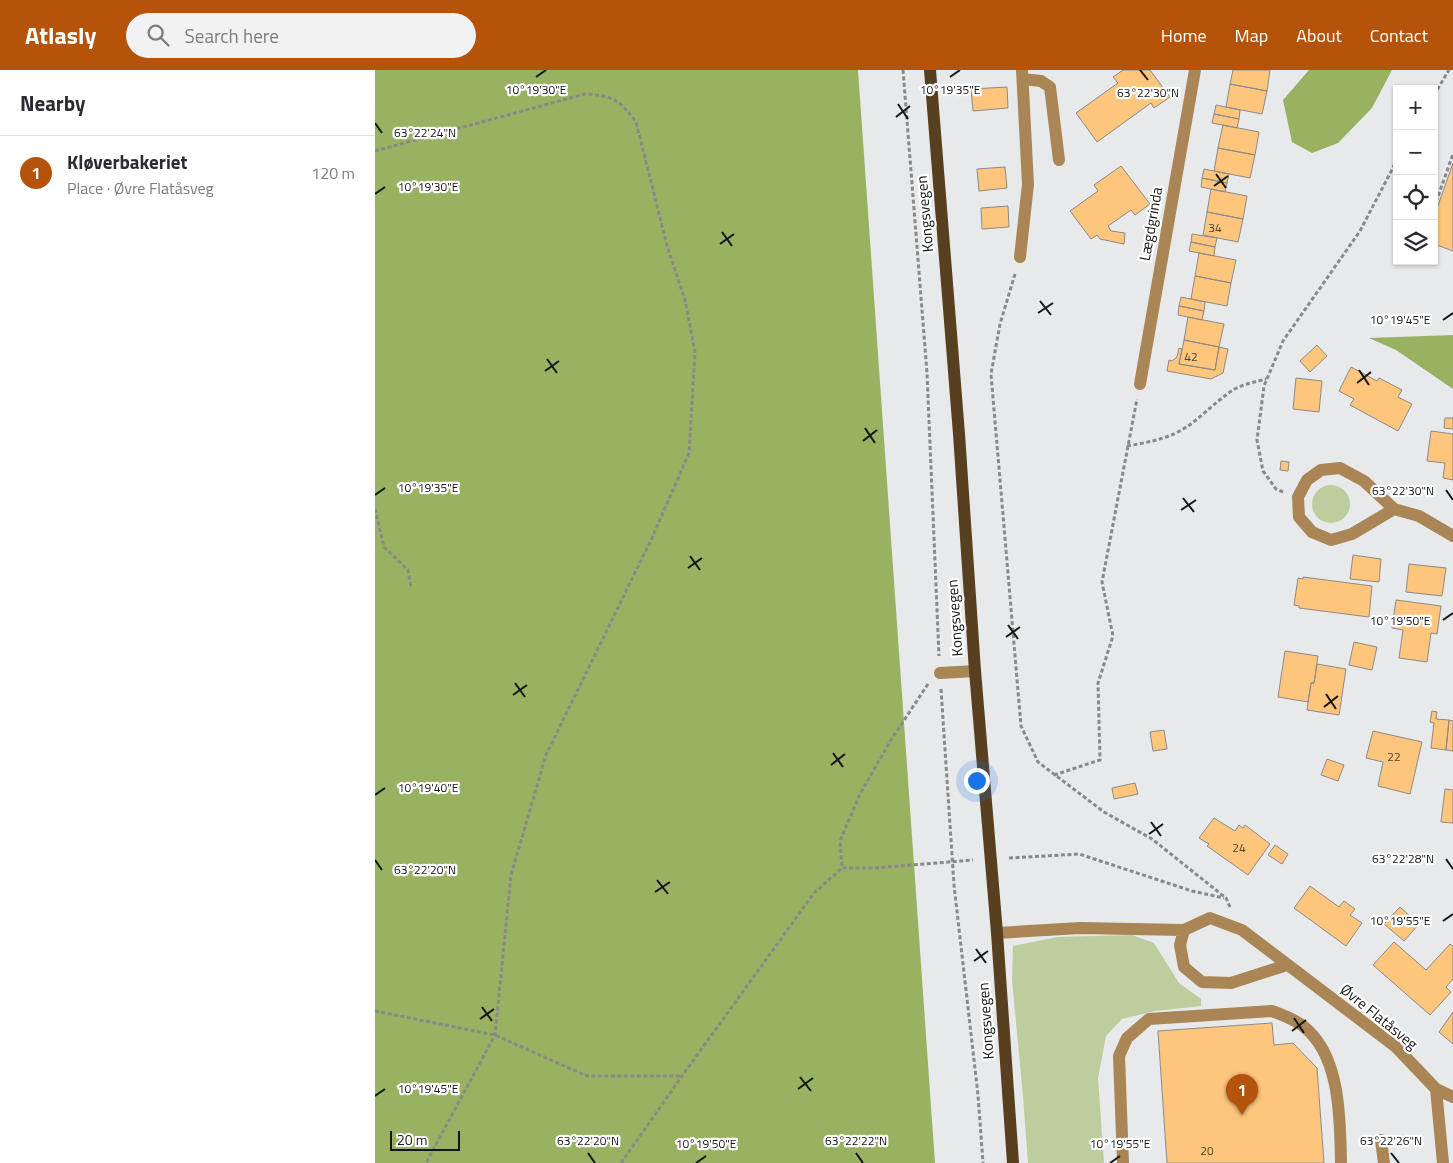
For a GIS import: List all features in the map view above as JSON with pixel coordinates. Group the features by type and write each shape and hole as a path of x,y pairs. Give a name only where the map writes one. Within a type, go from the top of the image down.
{"main road":[{"name":"Kongsvegen","path":"930,70 1013,1163"}],"street":[{"name":"Lægdgrinda","path":"1140,384 1195,70"},
{"path":"1020,257 1028,184 1022,75 1041,81 1050,87 1059,160"},
{"path":"1394,509 1352,534 1331,540 1312,532 1299,517 1298,497 1307,480 1321,470 1340,468 1364,481 1394,509 1419,516 1453,536"},
{"path":"939,674 975,671"},
{"name":"Øvre Flatåsveg","path":"997,933 1080,928 1183,930 1210,918 1242,930 1396,1047 1436,1088 1453,1097"},
{"path":"1183,930 1180,945 1184,967 1201,982 1231,983 1287,965"},
{"path":"1123,1163 1119,1056 1127,1038 1149,1019 1272,1011 1289,1017 1304,1026 1319,1043 1330,1066 1339,1115 1341,1163"},
{"path":"1436,1088 1443,1163"},
{"path":"1381,1140 1384,1163"}],"path":[{"path":"903,70 927,373 939,674 954,885 983,1163"},
{"path":"1438,88 1449,70"},
{"path":"375,152 585,94 607,95 624,105 636,122 667,246 685,300 695,352 689,453 652,538 546,755 511,874 495,1035 426,1163"},
{"path":"1438,197 1453,154"},
{"path":"1298,497 1275,489 1263,471 1257,440 1264,386 1283,341 1359,231 1393,167"},
{"path":"1020,257 1000,324 991,374 1021,726 1038,762 1104,812 1152,839 1226,898 1242,930"},
{"path":"1127,446 1148,442 1176,433 1195,421 1233,390 1244,384 1267,379"},
{"path":"1054,775 1100,760 1098,683 1113,636 1103,582 1140,384"},
{"path":"375,509 384,547 407,570 411,587"},
{"path":"842,868 840,841 860,794 891,740 929,682 939,674"},
{"path":"1044,855 1079,854 1192,890 1226,898"},
{"path":"621,1163 814,893 842,868 914,865"},
{"path":"375,1012 495,1035 587,1076 682,1076"}],"green space":[{"path":"375,70 858,70 935,1163 375,1163"},
{"path":"1309,70 1392,70 1372,108 1338,143 1312,153 1292,142 1283,100"},
{"path":"1453,335 1453,389 1396,350 1369,338"},
{"path":"1331,485 1345,490 1350,504 1345,518 1331,523 1317,518 1312,504 1317,490"},
{"path":"1132,935 1154,943 1179,983 1201,999 1201,1006 1155,1011 1122,1019 1106,1036 1098,1078 1104,1163 1028,1163 1012,980 1013,946 1057,937"}],"building":[{"path":"1123,70 1150,70 1170,97 1154,108 1151,103 1097,142 1076,113 1118,83 1113,77"},
{"path":"1233,70 1270,70 1267,91 1230,84"},
{"path":"1230,84 1267,91 1262,114 1226,107"},
{"path":"1007,87 1008,108 973,111 971,89"},
{"path":"1216,105 1240,110 1239,119 1214,114"},
{"path":"1214,114 1239,119 1237,128 1212,123"},
{"path":"1223,125 1259,132 1255,155 1218,148"},
{"path":"1218,148 1255,155 1250,178 1214,171"},
{"path":"1453,163 1453,251 1438,245 1438,206"},
{"path":"1121,166 1150,204 1135,215 1131,210 1108,226 1111,231 1125,233 1124,244 1100,239 1097,235 1091,239 1070,211 1098,191 1094,185"},
{"path":"1005,167 1007,188 979,191 977,169"},
{"path":"1204,169 1229,174 1227,183 1202,178"},
{"path":"1202,178 1227,183 1225,192 1201,187"},
{"path":"1211,189 1247,196 1243,219 1207,212"},
{"path":"1008,206 1009,227 982,229 981,208"},
{"path":"1207,212 1243,219 1238,242 1203,235"},
{"path":"1192,234 1217,238 1215,247 1191,242"},
{"path":"1191,242 1215,247 1214,256 1189,251"},
{"path":"1199,253 1236,260 1231,283 1195,276"},
{"path":"1195,276 1231,283 1227,306 1191,299"},
{"path":"1181,297 1205,302 1204,311 1179,306"},
{"path":"1179,306 1204,311 1202,320 1178,315"},
{"path":"1188,317 1224,324 1219,347 1184,340"},
{"path":"1184,340 1219,347 1215,370 1179,364"},
{"path":"1317,345 1327,356 1310,372 1300,361"},
{"path":"1219,347 1228,349 1223,373 1211,379 1167,371 1169,360 1172,361 1177,357 1179,348 1182,349 1179,364 1215,370"},
{"path":"1351,367 1377,381 1379,378 1402,390 1398,397 1412,404 1398,431 1350,405 1354,399 1339,391"},
{"path":"1296,378 1322,381 1319,412 1293,409"},
{"path":"1445,418 1453,418 1453,429 1444,428"},
{"path":"1431,431 1453,434 1453,480 1443,478 1445,463 1427,461"},
{"path":"1281,461 1289,462 1288,471 1280,470"},
{"path":"1353,555 1381,559 1379,582 1350,579"},
{"path":"1409,564 1446,568 1442,596 1406,592"},
{"path":"1303,577 1372,586 1369,617 1299,608 1299,606 1294,605 1298,578 1303,579"},
{"path":"1396,600 1441,606 1437,634 1431,633 1427,662 1399,658 1403,630 1392,628"},
{"path":"1354,642 1377,647 1372,670 1349,665"},
{"path":"1285,651 1318,656 1314,683 1311,683 1308,702 1278,697"},
{"path":"1317,664 1346,669 1339,715 1307,710 1311,683 1314,683"},
{"path":"1432,711 1437,712 1436,719 1449,720 1446,750 1431,748 1434,723 1430,722"},
{"path":"1449,720 1453,721 1453,751 1446,750"},
{"path":"1164,730 1167,749 1153,751 1150,732"},
{"path":"1373,731 1422,742 1410,794 1378,786 1383,762 1366,758"},
{"path":"1327,759 1344,765 1338,781 1321,775"},
{"path":"1135,783 1138,794 1114,799 1112,788"},
{"path":"1445,789 1453,790 1453,823 1441,822"},
{"path":"1214,818 1235,831 1239,825 1243,828 1245,825 1270,844 1248,875 1207,846 1209,844 1199,838"},
{"path":"1275,845 1288,854 1282,864 1268,855"},
{"path":"1310,886 1339,907 1344,901 1355,909 1350,915 1362,923 1346,946 1294,908"},
{"path":"1400,907 1419,924 1404,941 1384,924"},
{"path":"1394,942 1426,970 1450,944 1453,946 1453,979 1446,987 1451,992 1430,1015 1373,965"},
{"path":"1453,1012 1453,1044 1439,1032"},
{"path":"1272,1023 1274,1045 1293,1043 1317,1068 1324,1163 1167,1163 1158,1031"}],"place":[{"name":"Kløverbakeriet","path":"1242,1115"}]}
